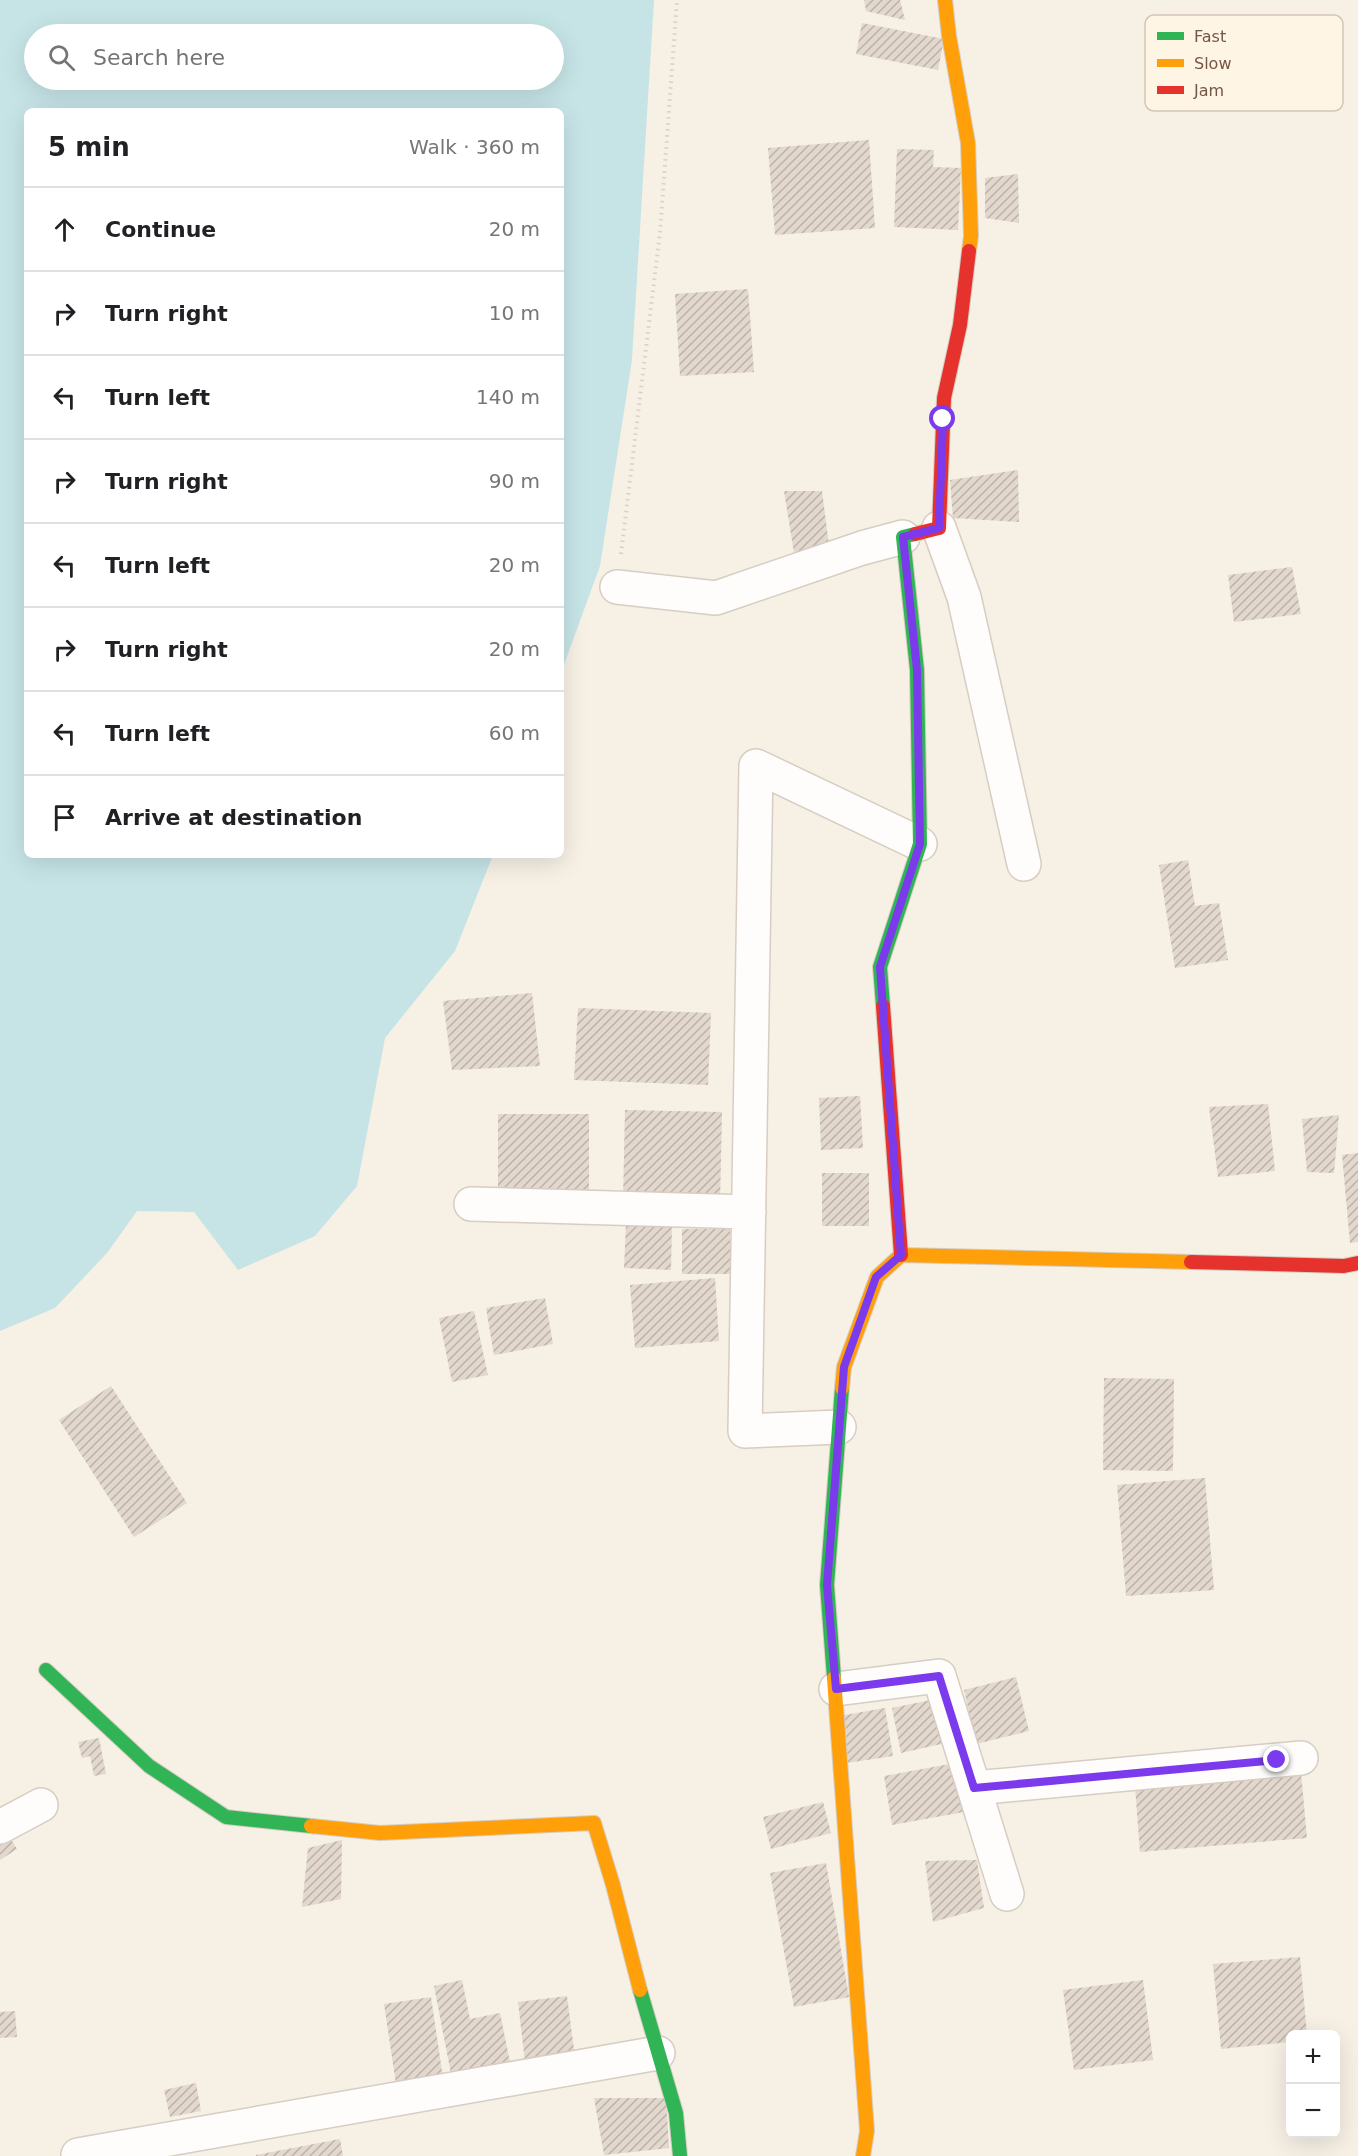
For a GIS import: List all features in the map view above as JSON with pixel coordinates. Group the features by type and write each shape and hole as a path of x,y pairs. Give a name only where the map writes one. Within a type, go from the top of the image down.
{"street":[{"path":"945,0 968,144 971,236 960,325 944,398 939,528 964,597 1024,864"},
{"path":"617,587 716,598 862,548 939,528"},
{"path":"901,1255 880,967 920,844 917,670 903,537"},
{"path":"839,1427 745,1431 756,766 920,844"},
{"path":"471,1204 749,1212"},
{"path":"863,2156 867,2131 827,1585 844,1367 876,1277 901,1255 1344,1266 1358,1263"},
{"path":"46,1670 148,1766 226,1816 380,1833 594,1823 676,2113 680,2156"},
{"path":"836,1689 939,1676 1007,1893"},
{"path":"974,1788 1300,1758"},
{"path":"0,1827 41,1805"},
{"path":"78,2155 658,2053"}],"path":[{"path":"617,587 660,233 677,0"}],"water":[{"path":"0,0 654,0 632,360 600,566 564,665 564,108 24,108 24,858 492,858 455,951 385,1038 357,1186 315,1236 238,1270 194,1212 137,1211 107,1253 55,1308 0,1331"}],"building":[{"path":"864,0 900,0 905,20 866,11"},
{"path":"862,23 944,39 938,70 856,54"},
{"path":"869,140 875,228 775,235 768,148"},
{"path":"897,149 934,150 933,167 961,168 958,230 894,227"},
{"path":"1018,174 1019,223 985,218 985,178"},
{"path":"748,289 754,372 680,376 675,294"},
{"path":"1018,470 1019,522 953,518 950,480"},
{"path":"784,491 822,491 830,553 794,553"},
{"path":"1292,567 1301,614 1234,622 1228,575"},
{"path":"1188,860 1195,906 1219,903 1228,960 1175,968 1159,865"},
{"path":"532,993 540,1066 452,1070 443,1001"},
{"path":"578,1008 711,1013 708,1085 574,1080"},
{"path":"860,1096 863,1148 821,1150 819,1098"},
{"path":"1268,1104 1275,1171 1218,1177 1209,1107"},
{"path":"625,1110 722,1112 720,1204 623,1201"},
{"path":"498,1114 589,1114 589,1198 498,1199"},
{"path":"1339,1115 1334,1173 1307,1172 1302,1119"},
{"path":"1358,1153 1358,1242 1350,1243 1342,1155"},
{"path":"822,1173 869,1173 869,1226 822,1226"},
{"path":"626,1224 672,1225 671,1270 624,1268"},
{"path":"682,1229 730,1229 730,1274 682,1274"},
{"path":"715,1278 719,1341 635,1348 630,1285"},
{"path":"545,1298 553,1344 494,1355 486,1308"},
{"path":"474,1311 488,1375 452,1382 439,1318"},
{"path":"1104,1378 1174,1379 1173,1471 1103,1470"},
{"path":"111,1386 187,1503 134,1537 59,1420"},
{"path":"1205,1478 1214,1590 1126,1596 1117,1485"},
{"path":"1016,1677 1029,1731 976,1744 964,1690"},
{"path":"940,1698 950,1742 901,1753 892,1708"},
{"path":"885,1708 893,1756 847,1763 839,1716"},
{"path":"99,1738 106,1774 94,1776 90,1756 82,1758 78,1742"},
{"path":"955,1763 964,1812 892,1825 884,1776"},
{"path":"1301,1772 1307,1838 1140,1852 1135,1786"},
{"path":"823,1802 831,1833 771,1849 763,1817"},
{"path":"5,1830 17,1849 0,1860 0,1833"},
{"path":"342,1840 341,1899 302,1907 308,1848"},
{"path":"977,1860 984,1908 933,1922 925,1861"},
{"path":"826,1863 849,1997 794,2007 770,1873"},
{"path":"1300,1957 1307,2030 1286,2030 1286,2042 1221,2049 1213,1964"},
{"path":"462,1980 470,2019 500,2013 511,2067 452,2079 434,1986"},
{"path":"1143,1980 1153,2060 1074,2070 1063,1990"},
{"path":"567,1996 576,2065 526,2071 518,2002"},
{"path":"431,1997 443,2078 396,2084 384,2004"},
{"path":"15,2011 17,2037 0,2038 0,2012"},
{"path":"196,2083 201,2111 170,2117 164,2090"},
{"path":"594,2098 666,2098 669,2148 604,2155"},
{"path":"340,2139 343,2156 256,2156 256,2155"}],"traffic: fast":[{"path":"883,1006 880,967 920,844 917,670 903,537 915,534"},
{"path":"834,1678 827,1585 842,1388"},
{"path":"46,1670 149,1766 226,1817 311,1826"},
{"path":"640,1990 676,2113 680,2156"}],"traffic: slow":[{"path":"945,0 968,143 971,236 969,251"},
{"path":"842,1388 844,1367 877,1277 901,1255 1191,1262"},
{"path":"834,1678 867,2131 863,2156"},
{"path":"311,1826 380,1833 594,1823 613,1885 640,1990"}],"traffic: jam":[{"path":"915,534 939,528 944,398 960,325 969,251"},
{"path":"883,1006 901,1255"},
{"path":"1191,1262 1344,1266 1358,1263"}],"route":[{"path":"943,419 939,528 903,537 917,670 920,844 880,967 901,1255 876,1277 844,1367 827,1585 836,1689 939,1676 974,1788 1277,1760"}]}
